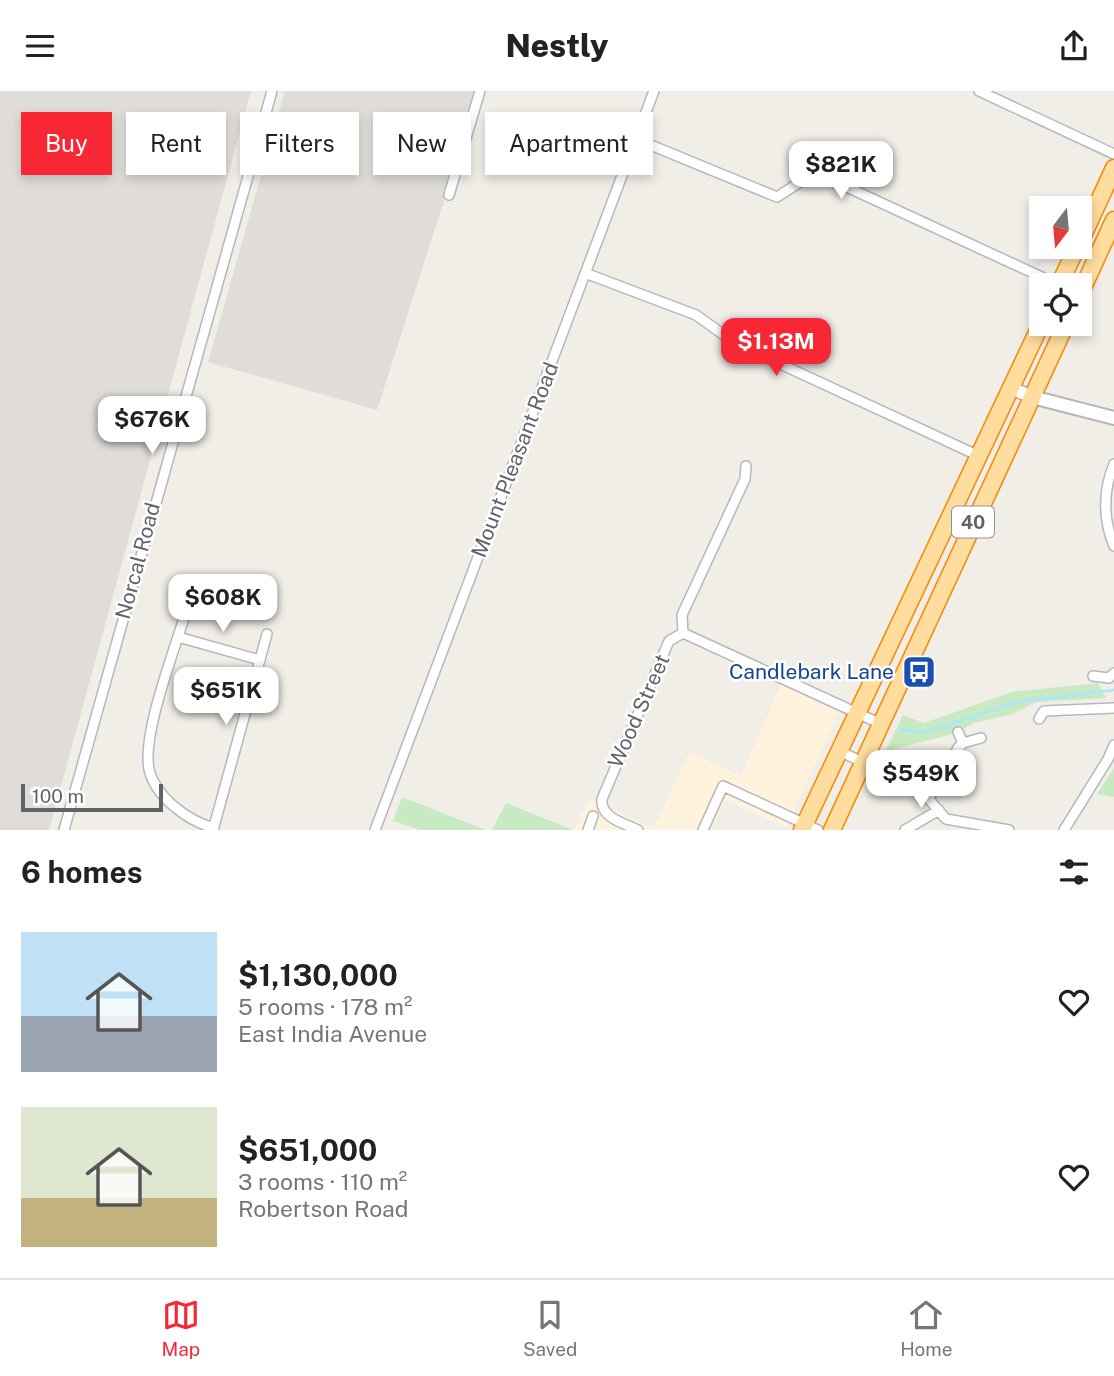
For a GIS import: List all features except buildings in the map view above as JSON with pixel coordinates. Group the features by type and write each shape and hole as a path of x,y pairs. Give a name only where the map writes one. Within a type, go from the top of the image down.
{"highway":[{"path":"1092,215 1114,168"},
{"path":"1090,273 1114,221"},
{"name":"40","path":"808,828 839,751 1035,336"},
{"name":"40","path":"832,830 1060,336"}],"street":[{"name":"Norcal Road","path":"64,830 272,91"},
{"path":"449,195 480,91"},
{"name":"Mount Pleasant Road","path":"646,112 654,91"},
{"path":"979,91 1114,154"},
{"path":"653,146 777,198 808,177 823,176 1033,273"},
{"name":"Mount Pleasant Road","path":"376,830 622,175"},
{"path":"585,273 696,315 735,343 979,456"},
{"path":"1011,388 1032,397 1114,418"},
{"path":"1114,464 1107,486 1106,516 1114,546"},
{"name":"Wood Street","path":"638,830 609,816 601,805 602,799 670,641 683,633 681,615 746,479 746,466"},
{"path":"184,618 151,732 149,768 158,789 186,816 214,829 267,634"},
{"path":"683,633 881,724"},
{"path":"178,637 260,660"},
{"path":"1093,676 1112,682"},
{"path":"1041,712 1114,708"},
{"path":"958,731 963,743"},
{"path":"929,796 939,787 963,743 981,738"},
{"path":"1064,830 1114,745"},
{"path":"839,751 920,789 953,823 1009,830"},
{"path":"703,830 723,786 808,828"},
{"path":"905,830 939,810"},
{"path":"588,830 593,816"}],"shaded area":[{"path":"0,91 251,91 245,112 240,112 240,131 49,830 0,830"},
{"path":"285,91 479,91 471,116 471,112 373,112 373,175 452,175 377,410 208,362 261,175 359,175 359,112 279,112"},
{"path":"781,684 839,712 786,828 725,800 711,830 574,830 589,799 654,828 689,752 741,776"}],"green space":[{"path":"1098,683 1106,698 1036,702 1012,714 974,723 956,733 890,750 886,757 885,753 903,715 924,723 1012,692"},
{"path":"1114,768 1114,797 1097,794"},
{"path":"402,797 486,830 421,830 393,821"},
{"path":"506,803 573,830 492,830"}],"waterway":[{"path":"901,730 927,732 1017,702 1114,690"}],"place":[{"name":"Candlebark Lane","path":"919,672"}]}
